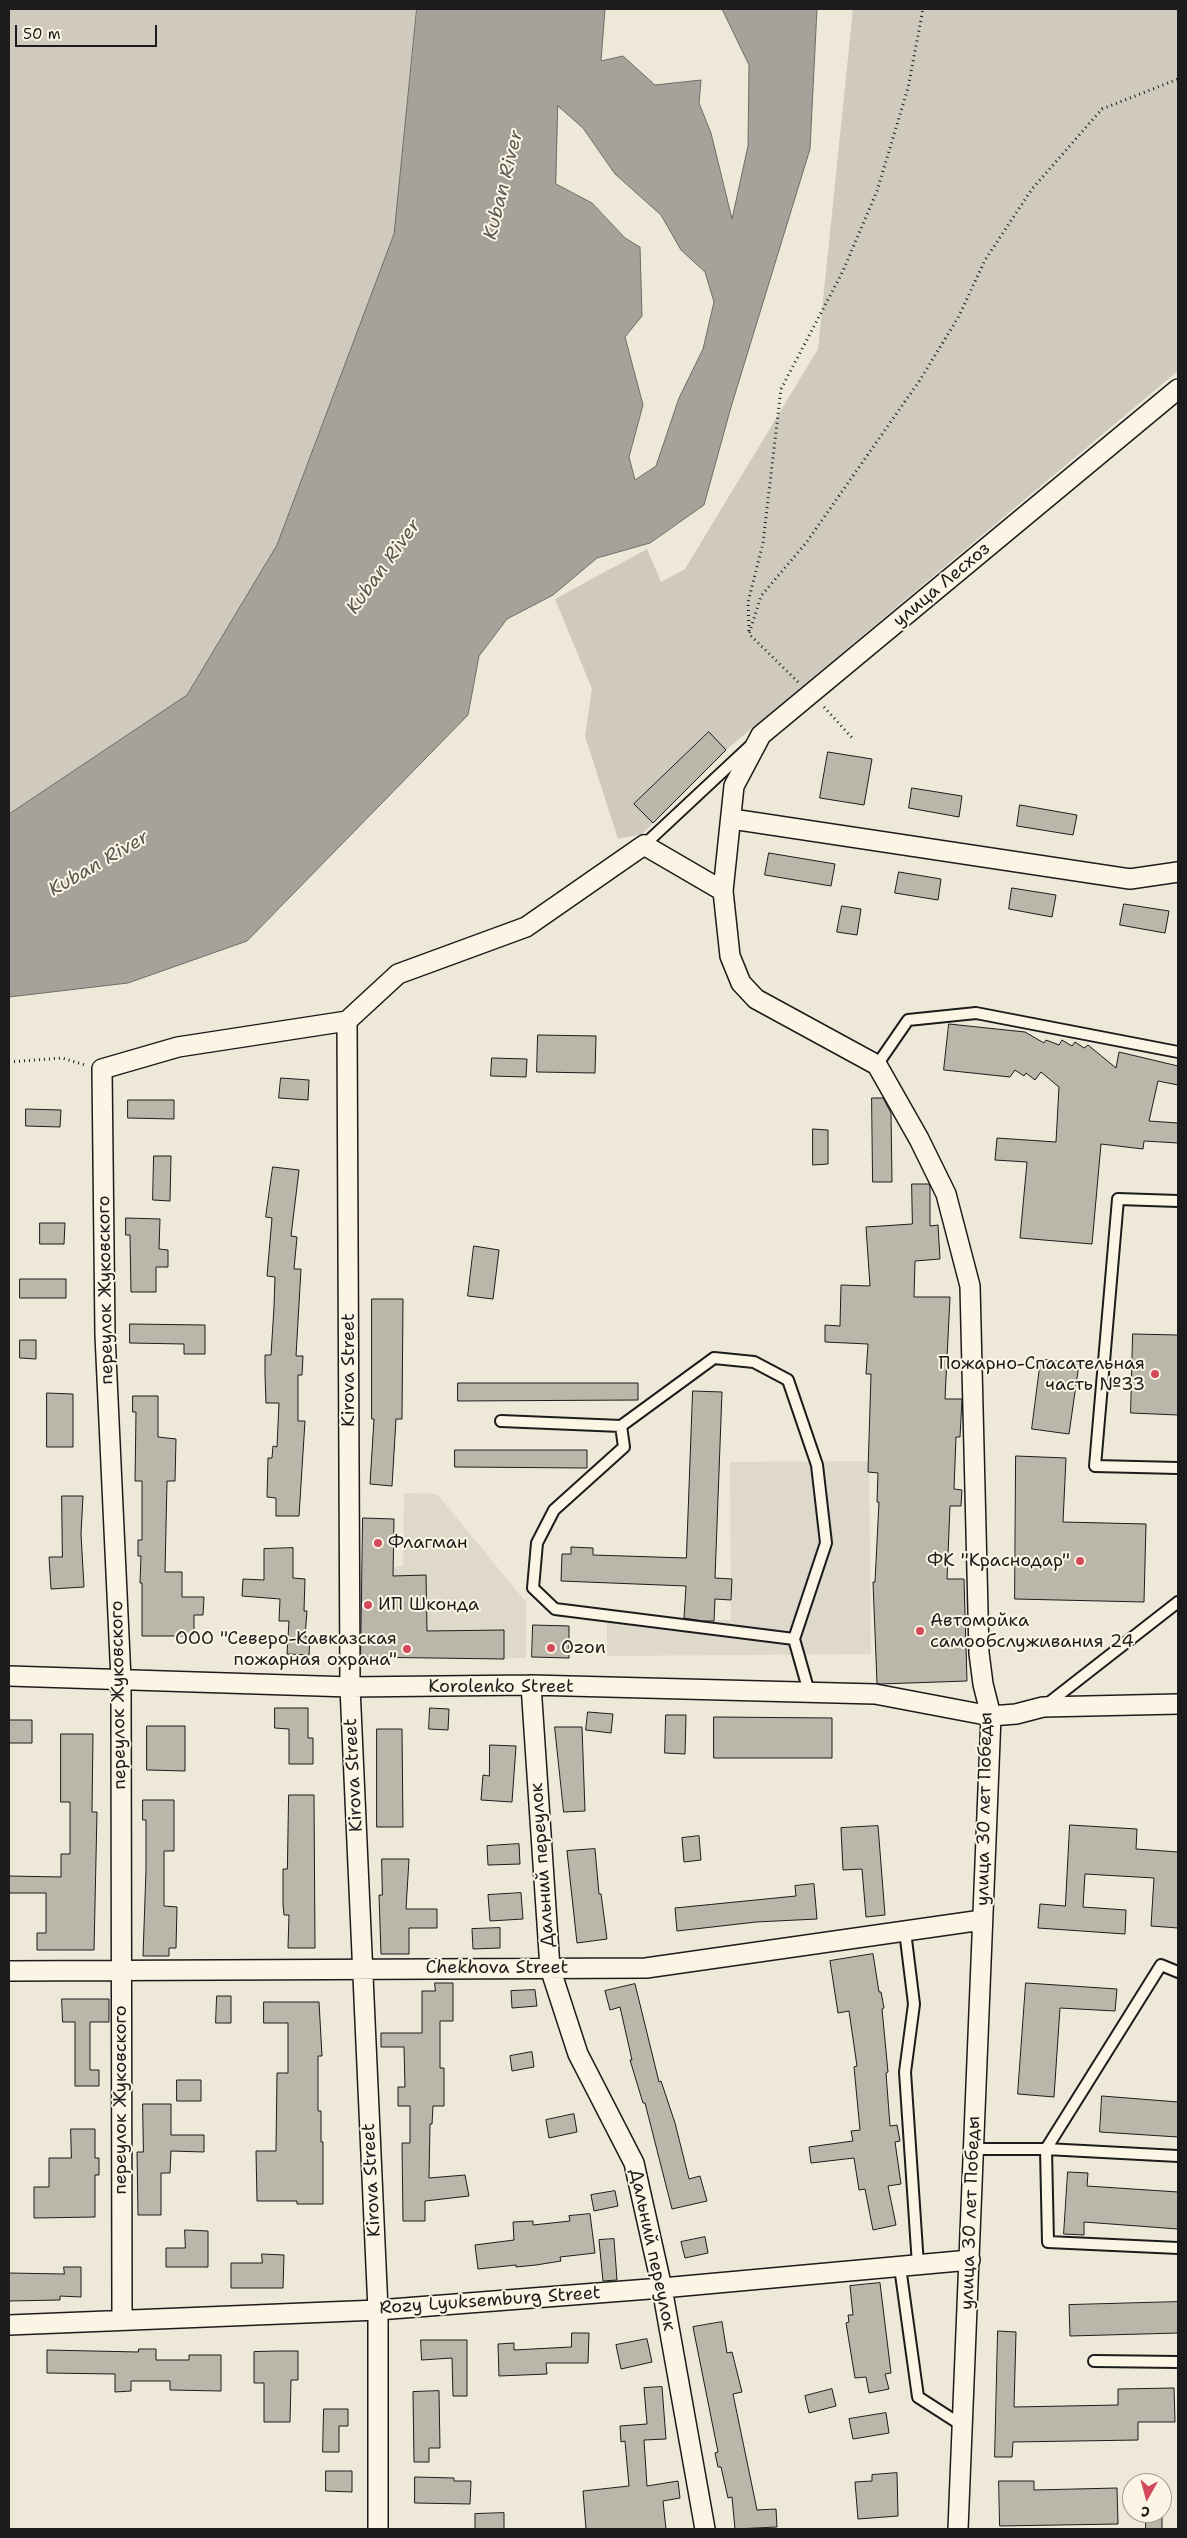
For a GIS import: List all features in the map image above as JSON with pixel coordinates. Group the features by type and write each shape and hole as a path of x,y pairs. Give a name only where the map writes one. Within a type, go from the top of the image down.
{"street":[{"name":"улица Лесхоз","path":"732,819 731,800 734,786 761,735 1178,389"},
{"path":"877,1065 756,999 741,983 730,956 723,891 732,819 1130,880 1178,872"},
{"path":"102,1069 178,1047 347,1021 398,974 526,927 644,845 723,891"},
{"name":"Kirova Street","path":"347,1021 350,1687 378,2310 378,2529"},
{"name":"улица 30 лет Победы","path":"877,1065 919,1139 946,1194 970,1286 979,1653 983,1684 991,1716 958,2529"},
{"name":"переулок Жуковского","path":"102,1069 106,1335 121,1680 122,2320"},
{"name":"Korolenko Street","path":"9,1676 350,1687 531,1685 875,1694 991,1716 1016,1714 1043,1707 1178,1704"},
{"name":"Дальний переулок","path":"531,1685 550,1968 578,2054 634,2163 662,2288 705,2529"},
{"name":"Chekhova Street","path":"9,1971 646,1968 982,1920"},
{"name":"Rozy Lyuksemburg Street","path":"9,2326 378,2310 662,2288 970,2260"}],"lane":[{"path":"644,845 761,735"},
{"path":"877,1065 908,1020 976,1013 1178,1052"},
{"path":"1178,1201 1118,1199 1095,1466 1178,1468"},
{"path":"501,1421 621,1426 714,1358 754,1362 788,1380 817,1465 826,1543 794,1639 809,1692"},
{"path":"621,1426 624,1447 554,1510 537,1543 533,1588 555,1609 794,1639"},
{"path":"1043,1707 1178,1602"},
{"path":"905,1931 914,2004 905,2072 909,2266 918,2398 962,2426"},
{"path":"1178,1972 1161,1965 1046,2149 1048,2242 1178,2248"},
{"path":"974,2148 1046,2149 1178,2156"},
{"path":"1094,2361 1178,2362"}],"path":[{"path":"854,740 811,694 749,634 748,602 763,543 781,389 843,271 877,192 908,88 923,9"},
{"path":"749,634 761,596 806,543 920,380 959,316 985,260 1032,189 1102,109 1178,79"},
{"path":"9,1062 62,1058 102,1069"}],"shaded area":[{"path":"9,9 417,9 394,234 277,545 187,695 9,814"},
{"path":"853,9 1178,9 1178,371 726,750 642,834 618,839 585,736 592,689 555,599 647,549 661,582 685,569 818,349"},
{"path":"869,1461 871,1654 607,1656 607,1621 731,1620 730,1462"},
{"path":"404,1493 437,1494 526,1602 526,1658 361,1657 361,1634 386,1570 403,1565"}],"water":[{"name":"Kuban River","path":"417,9 605,9 601,61 623,56 655,85 701,80 699,103 711,133 732,219 748,146 749,65 722,9 817,9 810,149 731,407 704,505 650,543 597,558 553,595 507,619 479,656 468,715 247,941 128,983 9,997 9,814 187,695 277,545 394,234","holes":["558,106 583,128 615,174 661,215 681,250 705,272 714,302 703,349 679,398 656,466 635,480 629,457 643,405 625,337 642,316 640,247 625,238 592,203 556,184"]}],"building":[{"path":"709,732 726,750 653,823 634,804"},
{"path":"828,752 872,759 864,805 820,798"},
{"path":"912,788 962,796 959,817 909,808"},
{"path":"1020,805 1077,815 1073,835 1017,826"},
{"path":"769,853 835,864 831,886 765,875"},
{"path":"899,872 941,879 938,900 895,893"},
{"path":"1012,888 1056,895 1052,917 1009,909"},
{"path":"1124,904 1169,911 1165,933 1120,925"},
{"path":"842,906 861,909 857,935 837,932"},
{"path":"949,1024 1025,1032 1044,1043 1046,1040 1059,1045 1062,1040 1072,1046 1075,1042 1084,1048 1088,1045 1116,1068 1119,1052 1178,1066 1178,1085 1158,1081 1149,1121 1178,1123 1178,1143 1144,1141 1143,1149 1101,1144 1092,1244 1020,1238 1027,1162 995,1160 997,1138 1056,1142 1059,1087 1041,1072 1035,1080 1026,1073 1024,1076 1015,1070 1010,1077 944,1070"},
{"path":"538,1035 596,1036 595,1073 537,1072"},
{"path":"492,1058 527,1059 526,1077 491,1076"},
{"path":"281,1078 309,1080 308,1100 279,1098"},
{"path":"872,1098 883,1098 891,1113 892,1182 873,1182"},
{"path":"128,1100 174,1100 174,1119 128,1118"},
{"path":"26,1109 61,1110 60,1127 26,1126"},
{"path":"813,1129 828,1130 828,1164 813,1165"},
{"path":"154,1156 171,1156 170,1201 153,1200"},
{"path":"273,1167 299,1170 291,1236 297,1237 294,1269 301,1269 296,1356 303,1356 302,1375 298,1375 298,1421 305,1421 299,1516 276,1516 276,1498 267,1497 268,1458 272,1458 273,1446 277,1447 279,1403 266,1403 265,1374 265,1355 271,1355 274,1307 275,1277 267,1276 272,1218 266,1217"},
{"path":"912,1184 929,1184 930,1226 938,1225 940,1259 915,1261 914,1297 950,1297 945,1399 962,1399 960,1437 956,1437 954,1489 962,1490 961,1506 950,1506 947,1579 964,1579 967,1681 880,1684 877,1683 873,1582 875,1582 879,1502 877,1502 878,1473 868,1472 871,1374 866,1374 868,1344 825,1342 825,1325 840,1326 841,1285 870,1286 866,1227 912,1224"},
{"path":"126,1218 160,1219 159,1249 168,1250 168,1267 156,1267 156,1292 131,1292 130,1235 126,1235"},
{"path":"40,1223 65,1223 64,1244 40,1244"},
{"path":"474,1246 499,1250 493,1299 468,1296"},
{"path":"20,1279 66,1279 66,1298 20,1298"},
{"path":"372,1299 403,1299 402,1419 396,1419 392,1486 370,1484 374,1419 372,1419"},
{"path":"130,1324 205,1325 205,1354 184,1354 184,1344 130,1343"},
{"name":"Пожарно-Спасательная часть №33","path":"1133,1334 1178,1335 1178,1415 1131,1413"},
{"path":"20,1340 36,1340 36,1359 20,1358"},
{"path":"1041,1359 1079,1364 1069,1434 1032,1429"},
{"path":"458,1383 638,1383 638,1400 458,1401"},
{"path":"693,1391 722,1392 715,1578 732,1579 731,1600 715,1599 714,1621 703,1621 684,1618 686,1586 561,1581 562,1554 571,1554 571,1547 593,1548 593,1555 686,1558"},
{"path":"47,1393 73,1394 73,1447 47,1447"},
{"path":"133,1396 158,1396 158,1437 176,1439 175,1481 167,1481 165,1572 182,1572 182,1597 204,1597 203,1615 194,1615 194,1636 142,1636 141,1556 138,1556 138,1540 142,1540 142,1481 135,1481 136,1412 133,1412"},
{"path":"455,1450 587,1450 587,1468 455,1467"},
{"name":"ФК \"Краснодар\"","path":"1016,1456 1066,1458 1063,1522 1146,1524 1144,1602 1015,1599"},
{"path":"62,1496 83,1496 81,1534 84,1587 51,1589 49,1557 62,1557"},
{"path":"363,1518 394,1519 393,1576 426,1575 427,1631 504,1630 504,1659 361,1657"},
{"path":"293,1548 293,1578 305,1579 304,1611 307,1611 305,1637 310,1637 309,1655 287,1654 289,1621 279,1621 280,1599 242,1596 243,1579 264,1580 264,1549"},
{"name":"Ozon","path":"533,1625 569,1626 569,1658 532,1657"},
{"path":"275,1708 308,1708 308,1738 313,1738 313,1764 289,1764 289,1729 275,1728"},
{"path":"430,1708 449,1709 448,1730 429,1729"},
{"path":"588,1712 613,1714 611,1733 586,1730"},
{"path":"666,1715 686,1715 685,1754 665,1753"},
{"path":"714,1717 832,1718 832,1758 714,1758"},
{"path":"9,1720 32,1720 32,1743 9,1743"},
{"path":"147,1726 185,1726 185,1771 147,1770"},
{"path":"555,1727 582,1727 585,1811 564,1812"},
{"path":"377,1729 402,1729 403,1827 377,1827"},
{"path":"61,1734 93,1734 92,1812 97,1812 94,1950 37,1950 37,1933 46,1933 46,1893 9,1893 9,1876 61,1877 61,1854 70,1854 70,1802 61,1802"},
{"path":"490,1745 516,1746 512,1802 481,1800 483,1775 489,1776"},
{"path":"289,1795 314,1795 315,1948 288,1948 289,1915 284,1915 283,1869 287,1869"},
{"path":"143,1800 174,1800 174,1851 164,1851 164,1906 177,1907 176,1948 169,1948 169,1956 143,1956 146,1820 143,1820"},
{"path":"1070,1825 1137,1829 1136,1849 1178,1852 1178,1928 1151,1926 1154,1878 1085,1874 1083,1907 1126,1910 1125,1934 1038,1928 1040,1904 1065,1906"},
{"path":"878,1826 885,1915 866,1917 862,1869 843,1870 841,1828"},
{"path":"699,1836 701,1860 684,1862 682,1838"},
{"path":"519,1844 520,1864 488,1865 487,1846"},
{"path":"595,1849 599,1894 601,1894 607,1939 577,1943 567,1851"},
{"path":"382,1859 409,1859 406,1909 437,1909 437,1928 409,1928 409,1954 381,1954 379,1895 382,1895"},
{"path":"814,1884 817,1919 756,1922 677,1931 675,1908 796,1896 795,1886"},
{"path":"521,1893 523,1919 490,1921 488,1895"},
{"path":"500,1928 500,1948 473,1949 472,1929"},
{"path":"873,1954 879,1992 881,1992 884,2008 882,2009 888,2072 886,2073 890,2126 897,2125 900,2141 895,2142 901,2184 888,2186 896,2225 873,2230 865,2189 859,2190 854,2158 811,2163 809,2147 853,2141 851,2131 860,2130 854,2067 857,2066 849,2011 838,2013 830,1961"},
{"path":"435,1983 453,1983 453,2021 440,2021 440,2068 444,2068 444,2106 433,2106 432,2124 430,2124 429,2178 465,2175 469,2196 425,2201 425,2221 403,2221 402,2143 410,2143 410,2106 398,2106 398,2087 405,2087 404,2047 381,2047 381,2033 422,2033 422,1991 435,1991"},
{"path":"1026,1983 1117,1989 1115,2011 1060,2008 1054,2097 1018,2094"},
{"path":"635,1984 659,2082 661,2081 675,2123 689,2179 700,2176 707,2201 672,2209 645,2103 643,2103 630,2060 632,2060 620,2007 610,2010 605,1991"},
{"path":"535,1990 537,2006 512,2008 511,1991"},
{"path":"217,1996 231,1996 231,2023 216,2023"},
{"path":"62,1999 109,1999 109,2022 90,2022 90,2070 99,2070 99,2086 75,2086 75,2022 63,2022"},
{"path":"264,2002 319,2002 322,2056 318,2056 318,2111 321,2111 321,2142 323,2142 323,2204 297,2204 297,2201 257,2201 256,2151 276,2151 277,2073 288,2073 288,2023 264,2023"},
{"path":"532,2052 534,2067 512,2071 510,2056"},
{"path":"177,2080 201,2080 201,2101 177,2101"},
{"path":"1102,2096 1178,2102 1178,2137 1100,2132"},
{"path":"143,2104 171,2104 171,2135 204,2135 204,2152 171,2151 170,2173 161,2173 161,2215 138,2215 137,2152 143,2152"},
{"path":"574,2114 577,2132 549,2138 546,2120"},
{"path":"71,2129 95,2129 95,2158 99,2158 99,2175 95,2175 95,2217 34,2218 34,2187 49,2187 49,2158 71,2158"},
{"path":"1068,2172 1088,2173 1087,2186 1178,2192 1178,2229 1084,2222 1084,2235 1064,2234"},
{"path":"615,2191 618,2206 594,2211 591,2195"},
{"path":"590,2214 595,2253 560,2257 561,2261 536,2265 478,2269 475,2245 514,2240 513,2222 533,2221 533,2225 570,2221 569,2216"},
{"path":"185,2230 208,2231 208,2267 166,2267 166,2248 185,2248"},
{"path":"705,2237 708,2253 685,2258 681,2242"},
{"path":"614,2239 617,2280 603,2281 599,2240"},
{"path":"262,2254 284,2255 283,2288 231,2288 231,2263 262,2263"},
{"path":"64,2267 81,2267 81,2297 60,2296 60,2300 9,2301 9,2273 64,2274"},
{"path":"880,2283 891,2373 885,2374 889,2389 869,2393 866,2377 855,2378 846,2323 849,2322 848,2315 853,2315 850,2286"},
{"path":"1178,2302 1178,2333 1070,2336 1069,2305"},
{"path":"722,2322 727,2353 732,2352 742,2392 733,2394 757,2510 776,2509 777,2527 735,2529 732,2497 728,2498 721,2467 718,2467 715,2453 718,2452 693,2327"},
{"path":"998,2331 1016,2332 1014,2407 1118,2405 1118,2389 1174,2388 1175,2422 1138,2422 1138,2440 1013,2442 1012,2457 995,2457"},
{"path":"572,2333 589,2333 588,2363 546,2363 547,2374 499,2376 498,2344 514,2343 514,2350 571,2347"},
{"path":"647,2339 652,2362 621,2369 616,2345"},
{"path":"421,2340 467,2340 467,2396 453,2396 452,2358 422,2360"},
{"path":"139,2349 156,2349 156,2360 189,2360 189,2355 221,2355 221,2391 170,2390 170,2381 131,2381 131,2391 115,2392 115,2374 47,2373 47,2350 138,2352"},
{"path":"298,2351 298,2380 291,2380 290,2422 264,2422 264,2383 254,2383 254,2352"},
{"path":"662,2387 666,2439 644,2440 647,2486 678,2481 680,2498 663,2501 666,2529 586,2529 583,2491 629,2486 625,2441 621,2442 620,2426 647,2424 644,2388"},
{"path":"832,2389 836,2406 809,2413 805,2396"},
{"path":"439,2391 440,2448 429,2448 429,2462 414,2462 413,2392"},
{"path":"324,2409 348,2409 348,2426 339,2426 339,2452 323,2452"},
{"path":"886,2413 889,2433 853,2439 849,2419"},
{"path":"326,2471 352,2471 352,2492 326,2491"},
{"path":"897,2473 898,2516 858,2519 855,2482 872,2481 872,2475"},
{"path":"415,2477 454,2478 454,2481 471,2481 470,2504 415,2503"},
{"path":"999,2481 1034,2481 1034,2490 1117,2488 1118,2524 1000,2526"},
{"path":"504,2513 504,2529 475,2529 475,2514"},
{"path":"1146,2523 1162,2523 1162,2529 1146,2529"}],"place":[{"name":"Пожарно-Спасательная часть №33","path":"1155,1374"},
{"name":"Флагман","path":"378,1543"},
{"name":"ФК \"Краснодар\"","path":"1080,1561"},
{"name":"ИП Шконда","path":"368,1605"},
{"name":"Автомойка самообслуживания 24","path":"920,1631"},
{"name":"Ozon","path":"551,1648"},
{"name":"ООО \"Северо-Кавказская пожарная охрана\"","path":"407,1649"}]}
